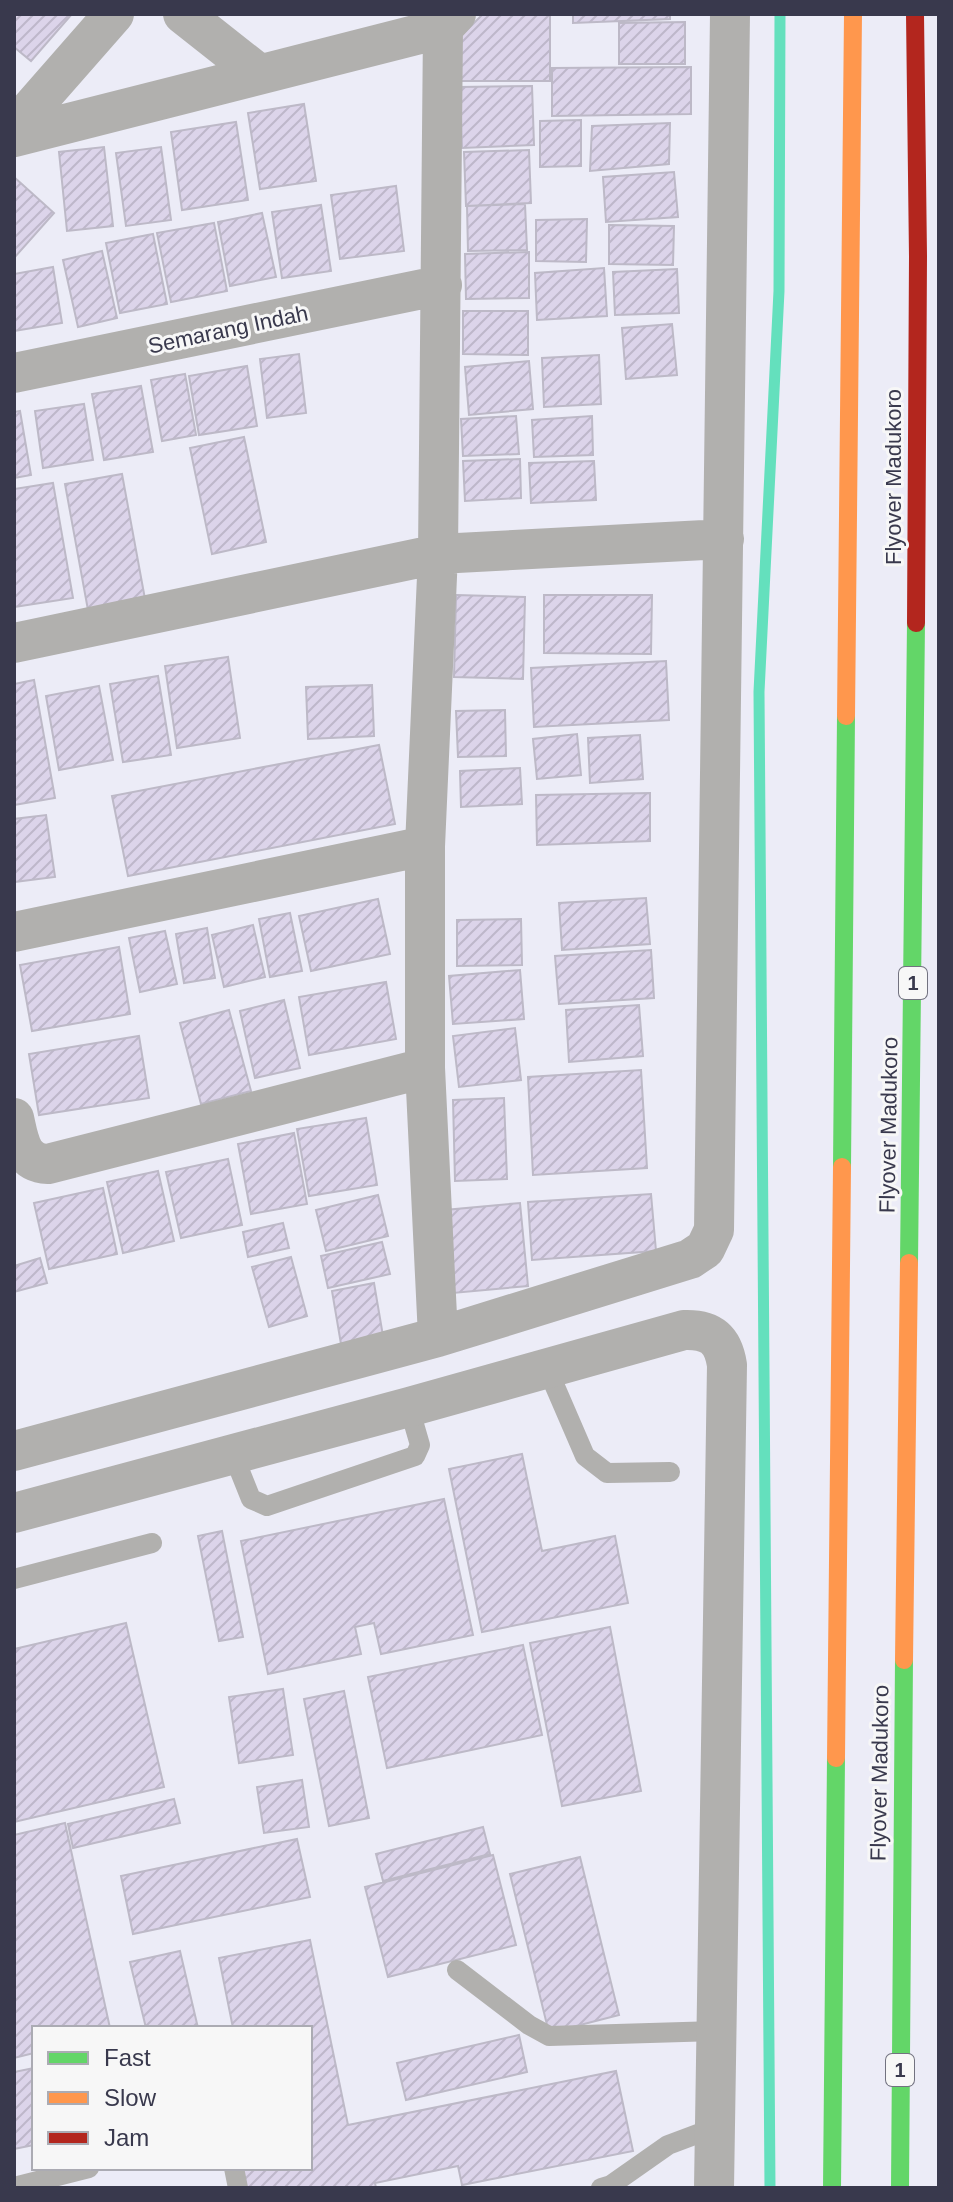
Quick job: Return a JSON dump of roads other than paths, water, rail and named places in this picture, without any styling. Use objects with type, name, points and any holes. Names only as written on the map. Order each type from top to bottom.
[{"type":"highway","points":[[832,2188],[853,14]]},
{"type":"highway","name":"Flyover Madukoro","points":[[900,2188],[900,1953],[916,730],[919,152],[915,14]]},
{"type":"street","points":[[14,128],[114,14]]},
{"type":"street","points":[[183,14],[259,74]]},
{"type":"street","points":[[14,1451],[438,1337],[690,1259],[710,1242],[714,1230],[730,14]]},
{"type":"street","points":[[14,137],[449,21],[438,554],[425,846],[425,1068],[438,1337]]},
{"type":"street","name":"Semarang Indah","points":[[14,373],[442,285]]},
{"type":"street","points":[[14,643],[438,554],[724,539]]},
{"type":"street","points":[[14,932],[425,846]]},
{"type":"street","points":[[14,1118],[25,1155],[34,1162],[48,1164],[425,1068]]},
{"type":"street","points":[[14,1513],[684,1330],[717,1337],[726,1355],[714,2188]]},
{"type":"lane","points":[[547,1368],[585,1456],[607,1473],[670,1472]]},
{"type":"lane","points":[[233,1454],[251,1499],[267,1506],[415,1456],[420,1445],[409,1407]]},
{"type":"lane","points":[[14,1579],[152,1543]]},
{"type":"lane","points":[[457,1970],[529,2025],[549,2036],[717,2031]]},
{"type":"lane","points":[[601,2188],[611,2185],[668,2145],[716,2127]]},
{"type":"lane","points":[[14,2187],[81,2170]]},
{"type":"waterway","points":[[770,2188],[759,692],[779,291],[780,14]]}]
